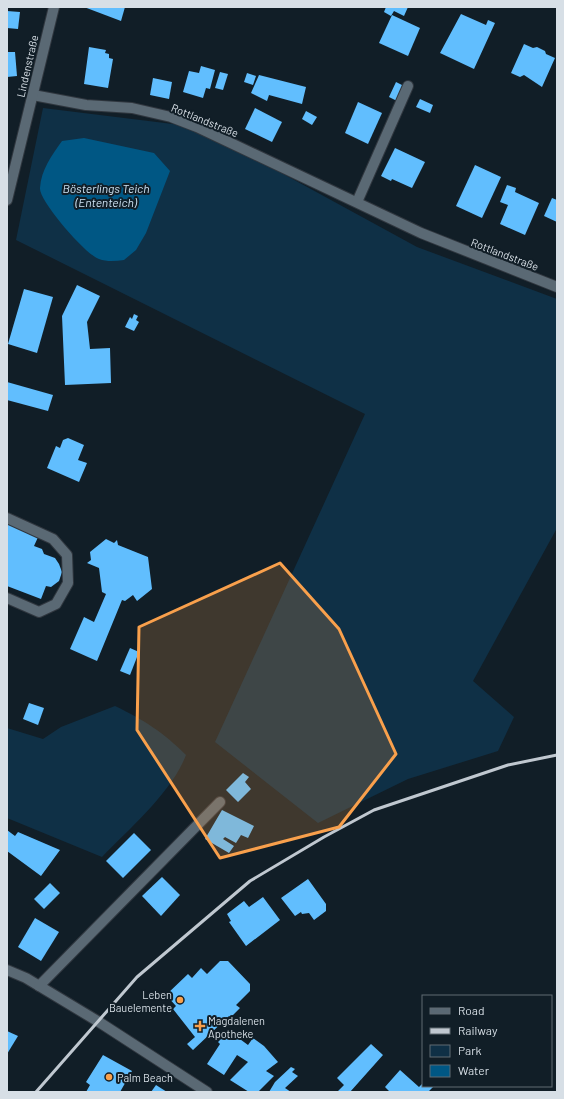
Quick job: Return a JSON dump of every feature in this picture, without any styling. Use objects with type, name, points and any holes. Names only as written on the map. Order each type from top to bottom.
[{"type":"street","name":"Lindenstraße","points":[[7,200],[54,7]]},
{"type":"street","points":[[357,202],[408,86]]},
{"type":"street","name":"Rottlandstraße","points":[[33,95],[86,105],[132,108],[171,117],[196,127],[428,236],[557,287]]},
{"type":"street","points":[[7,518],[52,539],[67,555],[68,583],[56,604],[39,612],[7,598]]},
{"type":"street","points":[[39,986],[220,802]]},
{"type":"street","points":[[7,970],[39,986],[99,1022],[207,1092]]},
{"type":"highlighted area","points":[[280,563],[339,629],[396,754],[339,827],[220,858],[137,730],[139,627]]},
{"type":"green space","points":[[43,108],[197,127],[417,247],[557,299],[557,528],[473,681],[514,717],[498,751],[408,779],[318,823],[215,742],[365,414],[16,240]]},
{"type":"green space","points":[[115,706],[153,727],[186,755],[180,769],[161,796],[137,822],[102,857],[7,818],[7,728],[43,739],[61,727]]},
{"type":"water","name":"Bösterlings Teich (Ententeich)","points":[[84,138],[154,153],[170,171],[146,233],[136,250],[124,260],[105,261],[99,259],[84,248],[64,227],[42,195],[40,188],[42,175],[51,157],[62,141]]},
{"type":"building","points":[[84,7],[125,7],[121,21]]},
{"type":"building","points":[[386,7],[408,7],[404,16],[394,11],[391,16],[384,12]]},
{"type":"building","points":[[7,11],[20,12],[18,29],[7,28]]},
{"type":"building","points":[[461,14],[486,25],[488,20],[495,23],[474,69],[440,53]]},
{"type":"building","points":[[392,15],[420,28],[408,56],[379,43]]},
{"type":"building","points":[[524,44],[533,48],[537,47],[545,51],[546,54],[555,58],[542,87],[524,75],[520,77],[511,73]]},
{"type":"building","points":[[89,47],[106,50],[105,53],[109,54],[109,58],[113,59],[108,88],[84,84]]},
{"type":"building","points":[[7,52],[15,52],[17,76],[7,77]]},
{"type":"building","points":[[201,66],[215,70],[210,89],[206,88],[203,98],[183,92],[189,71],[199,73]]},
{"type":"building","points":[[220,72],[228,74],[223,90],[215,88]]},
{"type":"building","points":[[247,73],[256,76],[253,85],[244,82]]},
{"type":"building","points":[[259,75],[306,87],[302,104],[269,95],[267,101],[251,93]]},
{"type":"building","points":[[153,78],[172,82],[169,99],[150,95]]},
{"type":"building","points":[[396,82],[404,86],[397,101],[389,97]]},
{"type":"building","points":[[420,99],[433,105],[430,113],[416,107]]},
{"type":"building","points":[[358,102],[382,113],[368,144],[345,133]]},
{"type":"building","points":[[255,108],[282,122],[272,142],[245,129]]},
{"type":"building","points":[[306,111],[317,117],[312,125],[302,119]]},
{"type":"building","points":[[395,148],[425,162],[412,188],[381,176]]},
{"type":"building","points":[[475,165],[501,177],[482,218],[456,206]]},
{"type":"building","points":[[507,185],[516,188],[515,192],[539,203],[525,235],[500,224],[508,205],[500,202]]},
{"type":"building","points":[[552,198],[557,200],[557,222],[544,216]]},
{"type":"building","points":[[77,285],[100,296],[87,322],[90,349],[110,348],[111,383],[65,385],[62,316]]},
{"type":"building","points":[[24,289],[53,297],[37,353],[8,344]]},
{"type":"building","points":[[134,314],[138,316],[136,320],[139,322],[134,331],[125,327],[130,317],[132,319]]},
{"type":"building","points":[[7,382],[53,395],[48,411],[7,400]]},
{"type":"building","points":[[68,438],[84,445],[78,460],[87,463],[79,482],[47,468],[56,446],[60,448],[63,440]]},
{"type":"building","points":[[7,522],[39,535],[34,546],[42,549],[44,554],[55,558],[59,564],[62,572],[59,581],[51,587],[46,586],[41,599],[7,586]]},
{"type":"building","points":[[106,539],[114,543],[117,540],[118,545],[148,557],[152,589],[137,601],[133,595],[125,601],[122,600],[97,661],[70,649],[84,617],[94,622],[106,594],[102,592],[99,568],[87,563],[91,560],[90,552]]},
{"type":"building","points":[[130,648],[139,652],[130,675],[120,671]]},
{"type":"building","points":[[29,703],[44,708],[38,725],[23,719]]},
{"type":"building","points":[[243,773],[249,777],[245,782],[251,789],[238,802],[226,790]]},
{"type":"building","points":[[222,810],[254,826],[248,838],[241,835],[236,843],[225,837],[223,839],[234,846],[229,853],[205,839]]},
{"type":"building","points":[[7,830],[15,836],[18,832],[60,850],[41,876],[7,851]]},
{"type":"building","points":[[134,833],[151,850],[123,878],[106,861]]},
{"type":"building","points":[[162,877],[180,895],[161,916],[142,896]]},
{"type":"building","points":[[308,879],[326,904],[326,911],[314,920],[309,913],[302,914],[301,912],[295,916],[281,898]]},
{"type":"building","points":[[50,883],[60,893],[44,909],[34,899]]},
{"type":"building","points":[[263,897],[280,920],[246,946],[229,922],[231,921],[227,914],[244,901],[249,907]]},
{"type":"building","points":[[35,918],[59,932],[41,961],[18,947]]},
{"type":"building","points":[[220,961],[228,961],[250,984],[250,991],[236,1005],[240,1008],[231,1017],[229,1016],[193,1050],[187,1044],[195,1037],[173,1009],[176,1006],[166,995],[188,974],[192,978],[201,968],[207,974]]},
{"type":"building","points":[[7,1031],[18,1036],[7,1054]]},
{"type":"building","points":[[229,1031],[248,1045],[253,1038],[264,1046],[278,1062],[266,1071],[274,1076],[258,1092],[249,1092],[230,1080],[248,1062],[237,1055],[224,1075],[207,1064],[220,1044],[218,1042]]},
{"type":"building","points":[[371,1044],[383,1055],[350,1092],[337,1092],[344,1085],[337,1078]]},
{"type":"building","name":"Palm Beach","points":[[103,1055],[132,1071],[120,1092],[86,1092],[90,1085],[86,1082]]},
{"type":"building","points":[[291,1067],[295,1069],[292,1072],[298,1076],[285,1088],[291,1092],[269,1092],[275,1082]]},
{"type":"building","points":[[400,1070],[419,1087],[422,1084],[422,1087],[433,1087],[428,1092],[390,1092],[385,1087]]},
{"type":"building","points":[[156,1085],[167,1092],[151,1092]]},
{"type":"railway","points":[[36,1092],[137,977],[250,881],[324,837],[374,810],[508,765],[557,755]]},
{"type":"place","name":"Leben Bauelemente","points":[[180,1000]]},
{"type":"place","name":"Magdalenen Apotheke","points":[[200,1026]]},
{"type":"place","name":"Palm Beach","points":[[109,1077]]}]
